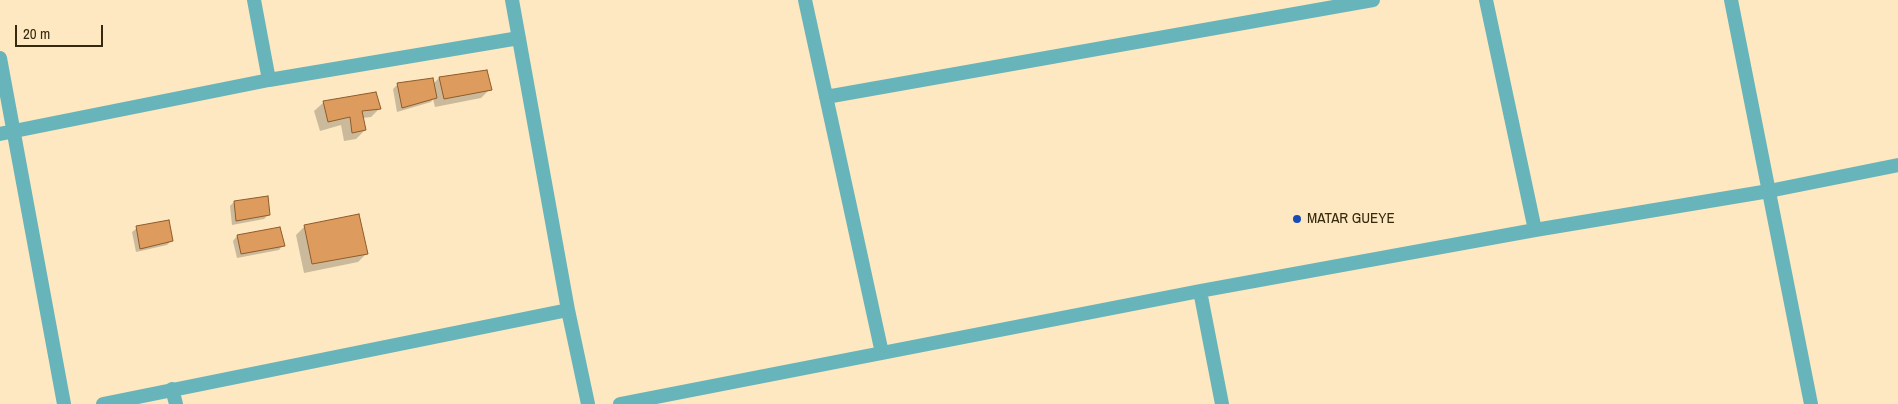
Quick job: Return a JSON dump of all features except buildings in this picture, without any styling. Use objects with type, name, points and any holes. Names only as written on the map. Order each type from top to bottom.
[{"type":"street","points":[[254,0],[269,80]]},
{"type":"street","points":[[512,0],[568,310],[588,404]]},
{"type":"street","points":[[806,0],[882,352]]},
{"type":"street","points":[[826,97],[1372,0]]},
{"type":"street","points":[[1486,0],[1535,230]]},
{"type":"street","points":[[1731,0],[1811,404]]},
{"type":"street","points":[[0,134],[269,80],[519,38]]},
{"type":"street","points":[[0,58],[64,404]]},
{"type":"street","points":[[620,404],[1200,291],[1535,230],[1769,191],[1898,165]]},
{"type":"street","points":[[1200,291],[1222,404]]},
{"type":"street","points":[[103,404],[568,310]]},
{"type":"street","points":[[172,389],[176,404]]},
{"type":"place","name":"MATAR GUEYE","points":[[1297,219]]}]
